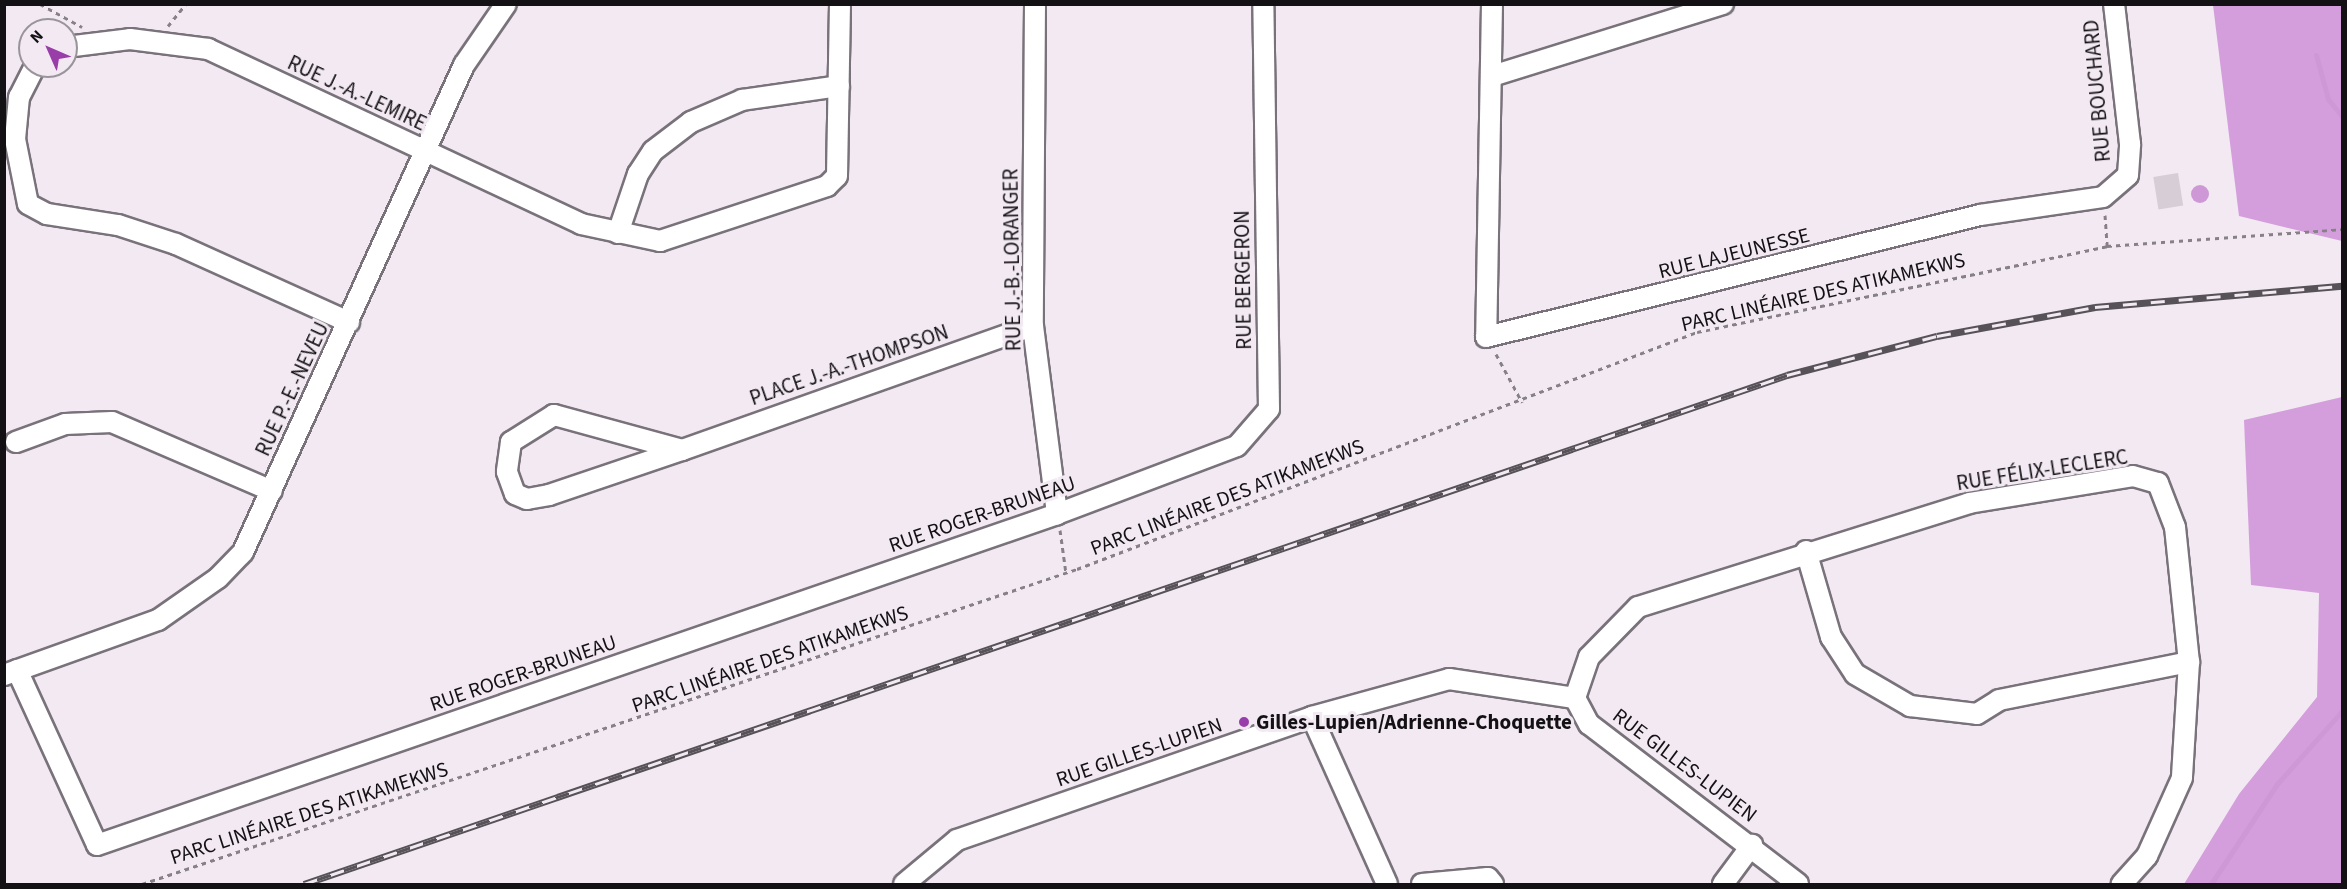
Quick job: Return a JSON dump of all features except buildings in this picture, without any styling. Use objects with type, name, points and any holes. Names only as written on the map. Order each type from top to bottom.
[{"type":"street","name":"RUE P.-E.-NEVEU","points":[[10,673],[158,620],[197,593],[243,552],[427,153],[464,65],[506,4]]},
{"type":"street","name":"RUE J.-A.-LEMIRE","points":[[78,45],[108,40],[157,40],[208,50],[581,224],[660,241],[827,186],[837,176],[840,158],[838,86],[840,4]]},
{"type":"street","name":"RUE J.-B.-LORANGER","points":[[1035,4],[1033,326],[1058,514]]},
{"type":"street","name":"RUE BERGERON","points":[[1145,480],[1237,446],[1269,409],[1263,4]]},
{"type":"street","points":[[1486,337],[1492,192],[1492,4]]},
{"type":"street","points":[[1492,76],[1679,12],[1723,4]]},
{"type":"street","name":"RUE BOUCHARD","points":[[2103,197],[2128,175],[2130,144],[2114,4]]},
{"type":"street","points":[[29,78],[19,97],[15,139],[28,204],[47,214],[118,225],[176,244],[349,322]]},
{"type":"street","points":[[618,233],[638,174],[653,151],[691,122],[742,100],[838,86]]},
{"type":"street","name":"RUE LAJEUNESSE","points":[[1486,337],[1980,216],[2103,197]]},
{"type":"street","name":"PLACE J.-A.-THOMPSON","points":[[682,450],[554,415],[511,441],[507,472],[515,494],[528,499],[682,450],[1033,326]]},
{"type":"street","points":[[16,442],[65,424],[112,422],[272,491]]},
{"type":"street","name":"RUE FÉLIX-LECLERC","points":[[1575,698],[1589,657],[1638,607],[1806,551],[1969,503],[2133,476],[2158,483],[2175,528],[2189,662],[2182,778],[2147,856],[2122,885]]},
{"type":"street","name":"RUE ROGER-BRUNEAU","points":[[10,673],[97,845],[1058,514],[1145,480]]},
{"type":"street","points":[[1806,551],[1831,637],[1855,674],[1910,706],[1977,714],[1999,700],[2189,662]]},
{"type":"street","name":"RUE GILLES-LUPIEN","points":[[904,885],[957,840],[1312,717],[1449,680],[1575,698],[1589,723],[1752,845],[1798,885]]},
{"type":"street","points":[[1312,717],[1387,885]]},
{"type":"street","points":[[1723,885],[1752,845]]},
{"type":"street","points":[[1422,885],[1488,878],[1493,885]]},
{"type":"path","points":[[40,4],[108,40]]},
{"type":"path","points":[[157,40],[186,4]]},
{"type":"path","points":[[2103,197],[2107,246]]},
{"type":"path","name":"PARC LINÉAIRE DES ATIKAMEKWS","points":[[142,885],[1066,573],[1522,402],[1697,332],[2107,246],[2343,229]]},
{"type":"path","points":[[1486,337],[1522,402]]},
{"type":"path","points":[[1058,514],[1066,573]]},
{"type":"shaded area","points":[[2213,5],[2342,5],[2342,241],[2239,216]]},
{"type":"shaded area","points":[[2196,185],[2204,185],[2209,190],[2207,201],[2196,203],[2191,198],[2191,190]]},
{"type":"shaded area","points":[[2342,397],[2342,884],[2184,884],[2239,794],[2317,697],[2319,593],[2251,585],[2244,420]]},
{"type":"waterway","points":[[2316,55],[2328,99],[2342,116]]},
{"type":"waterway","points":[[2211,884],[2277,784],[2342,711]]},
{"type":"railway","points":[[304,884],[1787,375],[1937,336],[2095,307],[2342,286]]},
{"type":"place","name":"Gilles-Lupien/Adrienne-Choquette","points":[[1244,722]]}]
